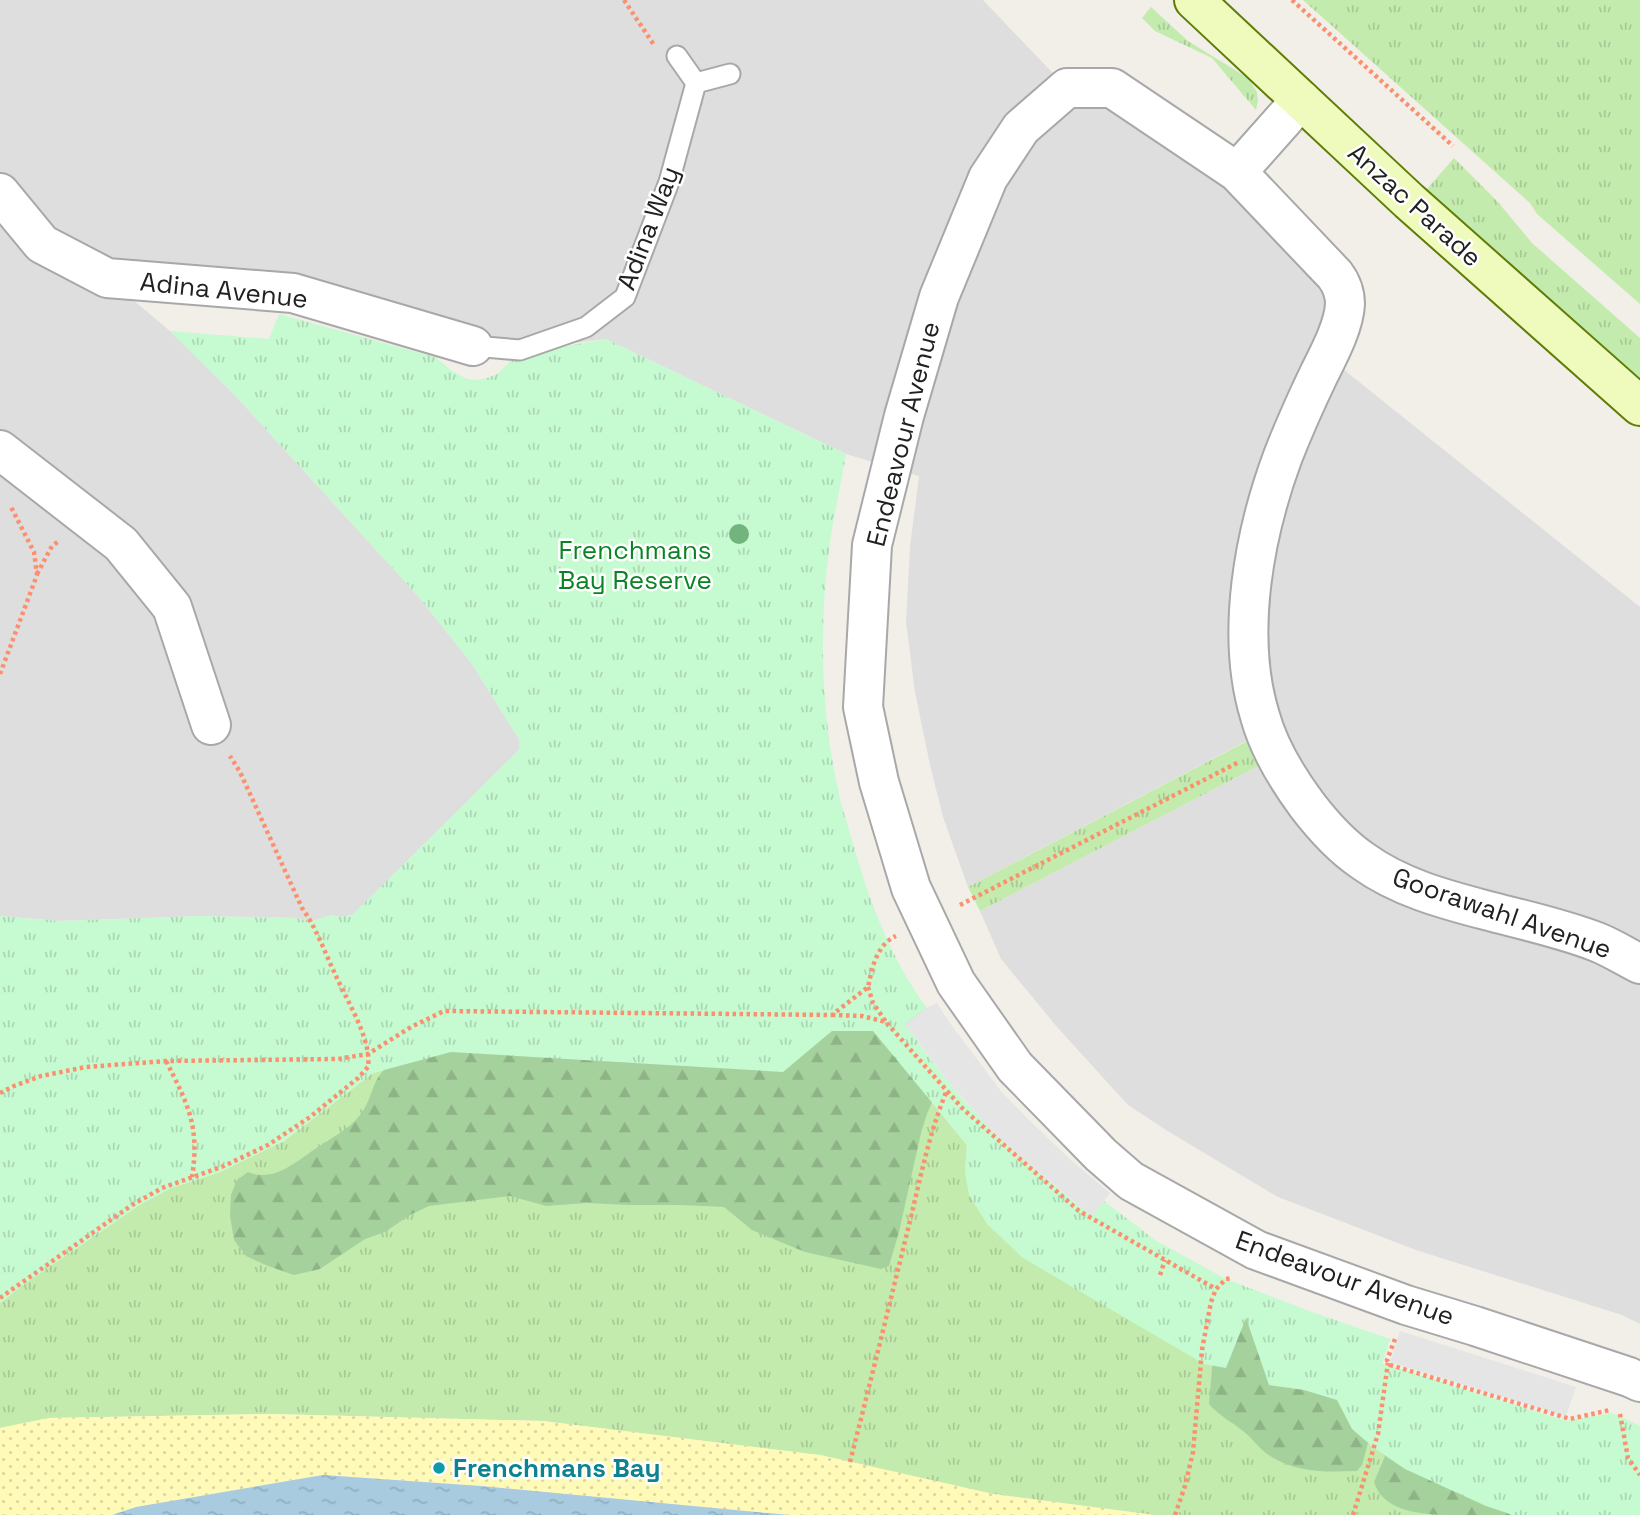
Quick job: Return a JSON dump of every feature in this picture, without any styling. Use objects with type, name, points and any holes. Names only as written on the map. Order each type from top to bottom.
[{"type":"main road","name":"Anzac Parade","points":[[1194,0],[1409,201],[1640,405]]},
{"type":"street","name":"Endeavour Avenue","points":[[1237,172],[1112,88],[1067,88],[1021,128],[988,178],[939,296],[904,416],[872,545],[863,707],[879,782],[911,888],[956,984],[1016,1068],[1101,1155],[1131,1181],[1255,1250],[1406,1305],[1629,1377],[1628,1403]]},
{"type":"street","points":[[1237,172],[1301,100]]},
{"type":"street","name":"Goorawahl Avenue","points":[[1237,172],[1335,275],[1342,287],[1345,302],[1338,331],[1278,470],[1255,558],[1250,610],[1250,665],[1260,717],[1277,759],[1328,831],[1363,862],[1380,872],[1447,900],[1599,943],[1640,964]]},
{"type":"street","name":"Adina Avenue","points":[[0,193],[42,244],[107,278],[293,293],[473,346]]},
{"type":"street","points":[[0,450],[121,544],[172,607],[211,725]]},
{"type":"lane","points":[[677,56],[696,83],[730,74]]},
{"type":"lane","name":"Adina Way","points":[[473,346],[520,350],[586,327],[625,297],[669,182],[696,83]]},
{"type":"path","points":[[624,0],[652,44],[677,56]]},
{"type":"path","points":[[1292,0],[1453,146]]},
{"type":"path","points":[[0,674],[37,575],[34,552],[9,503]]},
{"type":"path","points":[[1216,1289],[1079,1211],[963,1110],[886,1022],[873,1003],[868,988],[875,960],[888,939],[927,922],[1271,745]]},
{"type":"path","points":[[0,1298],[132,1205],[170,1184],[224,1166],[254,1152],[297,1126],[368,1068],[363,1036],[312,921],[302,908],[240,772]]},
{"type":"path","points":[[832,1015],[868,988]]},
{"type":"path","points":[[0,1093],[41,1076],[86,1067],[166,1062],[338,1059],[368,1055],[411,1027],[444,1011],[832,1015],[862,1016],[886,1022]]},
{"type":"path","points":[[166,1062],[187,1102],[194,1130],[192,1177]]},
{"type":"path","points":[[850,1462],[925,1153],[947,1090]]},
{"type":"path","points":[[1160,1275],[1165,1260]]},
{"type":"path","points":[[1175,1515],[1193,1452],[1202,1350],[1211,1302],[1216,1289],[1226,1279],[1233,1278]]},
{"type":"path","points":[[1353,1515],[1378,1434],[1388,1363],[1395,1337],[1390,1333]]},
{"type":"path","points":[[1388,1363],[1570,1419],[1628,1403],[1628,1458],[1640,1475]]},
{"type":"shaded area","points":[[0,0],[983,0],[1067,88],[1112,88],[1335,275],[1328,357],[1640,607],[1640,1324],[1622,1315],[1416,1250],[1278,1197],[1128,1105],[1057,1027],[1001,959],[980,911],[1266,762],[1254,737],[968,887],[943,817],[930,765],[915,692],[906,622],[910,547],[919,476],[846,454],[606,339],[520,350],[293,293],[108,279],[170,331],[232,392],[418,596],[472,664],[519,739],[519,750],[353,915],[332,915],[312,921],[294,918],[206,916],[59,921],[0,916]]},
{"type":"shaded area","points":[[937,1003],[1001,1091],[1074,1163],[1110,1193],[1092,1216],[988,1127],[947,1080],[905,1024]]},
{"type":"shaded area","points":[[1400,1331],[1576,1387],[1566,1416],[1390,1362]]},
{"type":"green space","points":[[1303,0],[1640,0],[1640,304],[1537,214],[1530,203]]},
{"type":"green space","points":[[1151,7],[1188,41],[1248,78],[1257,92],[1256,110],[1212,58],[1155,31],[1142,18]]},
{"type":"green space","points":[[1454,158],[1498,202],[1532,243],[1640,338],[1640,383],[1510,269],[1426,190]]},
{"type":"green space","name":"Frenchmans Bay Reserve","points":[[279,314],[435,357],[452,371],[467,379],[476,380],[497,374],[515,355],[606,339],[846,454],[830,543],[824,608],[826,706],[834,771],[869,894],[894,953],[927,1008],[905,1024],[945,1078],[1002,1140],[1092,1216],[1104,1201],[1155,1240],[1226,1279],[1390,1339],[1382,1364],[1567,1421],[1610,1413],[1640,1426],[1640,1515],[1513,1515],[1486,1506],[1405,1469],[1374,1448],[1352,1429],[1337,1400],[1304,1390],[1269,1385],[1246,1318],[1226,1368],[1204,1364],[1023,1258],[987,1224],[969,1195],[965,1173],[967,1145],[873,1031],[832,1031],[783,1072],[451,1052],[373,1073],[284,1141],[220,1172],[171,1188],[141,1204],[0,1303],[0,916],[59,921],[202,916],[294,918],[311,921],[332,915],[352,915],[519,750],[519,739],[472,664],[418,596],[232,392],[170,331],[269,339]]},
{"type":"green space","points":[[1255,737],[1266,762],[980,911],[968,887]]},
{"type":"green space","points":[[927,1008],[905,1025],[932,1102],[921,1133],[889,1266],[881,1269],[805,1252],[752,1230],[724,1207],[586,1203],[546,1206],[510,1196],[429,1206],[385,1232],[365,1239],[320,1269],[294,1275],[246,1256],[234,1240],[230,1216],[231,1195],[237,1180],[248,1172],[268,1175],[287,1168],[347,1128],[363,1110],[381,1073],[404,1055]]},
{"type":"green space","points":[[873,1031],[967,1145],[965,1173],[1226,1368],[1352,1429],[1405,1469],[1486,1506],[1513,1515],[1154,1515],[993,1494],[820,1455],[543,1421],[272,1414],[49,1418],[0,1428],[0,1303],[141,1204],[171,1188],[220,1172],[284,1141],[373,1073],[451,1052]]},
{"type":"green space","points":[[1246,1317],[1447,1384],[1502,1509],[1511,1515],[1435,1514],[1398,1507],[1379,1493],[1374,1482],[1385,1456],[1368,1443],[1362,1465],[1357,1471],[1300,1468],[1267,1454],[1209,1404],[1213,1356]]},
{"type":"sand","name":"Frenchmans Bay","points":[[272,1414],[543,1421],[820,1455],[993,1494],[1154,1515],[789,1515],[481,1486],[323,1475],[136,1507],[112,1515],[0,1515],[0,1428],[49,1418]]},
{"type":"water","points":[[323,1475],[481,1486],[789,1515],[112,1515],[136,1507]]},
{"type":"place","name":"Frenchmans Bay","points":[[439,1468]]}]
